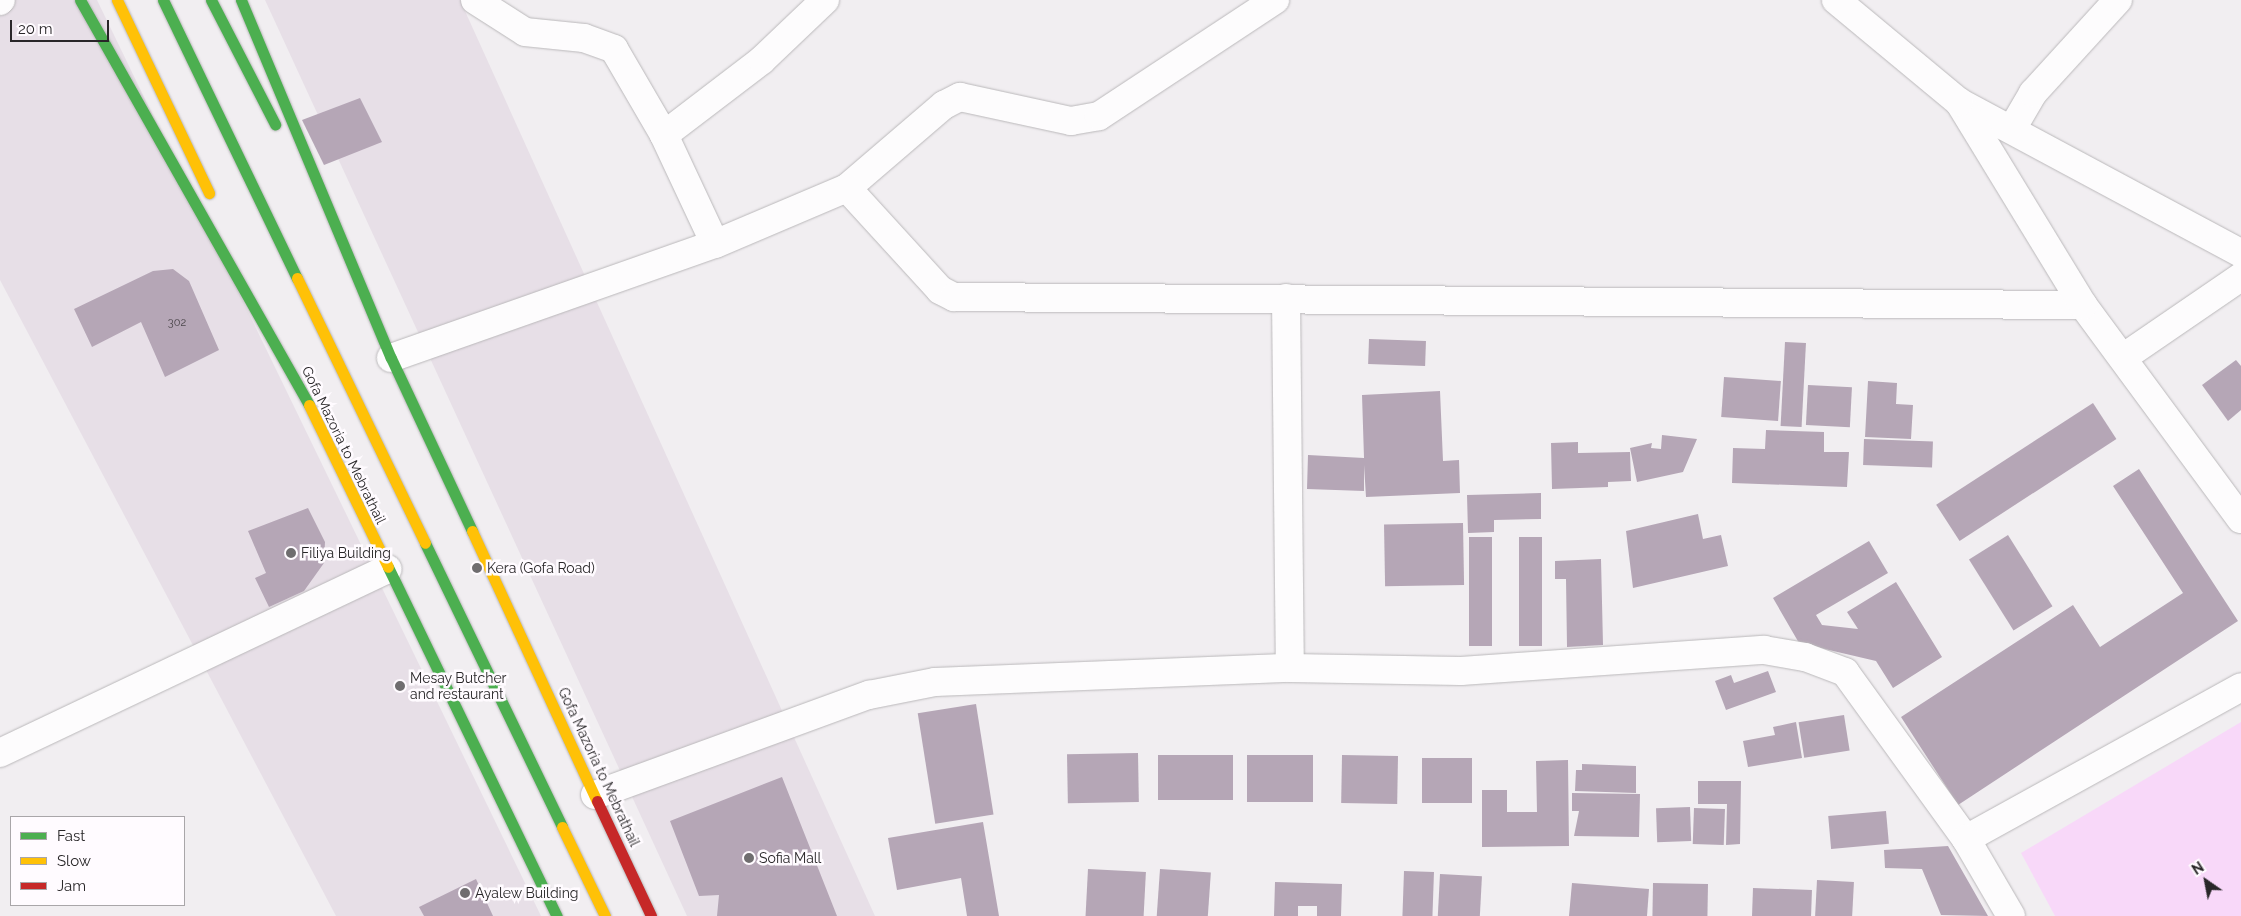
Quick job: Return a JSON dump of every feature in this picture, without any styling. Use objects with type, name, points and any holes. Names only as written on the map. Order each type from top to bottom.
[{"type":"main road","name":"Gofa Mazoria to Mebrathail","points":[[80,0],[306,398],[557,916]]},
{"type":"main road","points":[[117,0],[213,201]]},
{"type":"main road","points":[[163,0],[605,916]]},
{"type":"main road","points":[[211,0],[366,298]]},
{"type":"main road","name":"Gofa Mazoria to Mebrathail","points":[[241,0],[391,358],[651,916]]},
{"type":"main road","points":[[230,237],[306,398]]},
{"type":"street","points":[[475,0],[526,32],[584,38],[614,49],[664,135],[715,244]]},
{"type":"street","points":[[664,135],[762,60],[825,0]]},
{"type":"street","points":[[391,358],[715,244],[847,188],[944,105],[960,97],[1071,122],[1099,116],[1275,0]]},
{"type":"street","points":[[1836,0],[1959,102],[2241,253]]},
{"type":"street","points":[[2012,129],[2034,92],[2118,0]]},
{"type":"street","points":[[1959,102],[2083,305],[2124,357],[2241,519]]},
{"type":"street","points":[[847,188],[940,290],[954,297],[2083,305]]},
{"type":"street","points":[[2124,357],[2241,276]]},
{"type":"street","points":[[1286,298],[1290,668]]},
{"type":"street","points":[[0,753],[388,568]]},
{"type":"street","points":[[595,795],[869,695],[935,682],[1290,668],[1461,671],[1764,650],[1805,657],[1845,672],[1864,692],[1966,839],[2011,916]]},
{"type":"street","points":[[1966,839],[2241,687]]},
{"type":"shaded area","points":[[0,0],[97,0],[541,916],[336,916],[0,280]]},
{"type":"shaded area","points":[[265,0],[460,0],[875,916],[687,916]]},
{"type":"shaded area","points":[[2241,722],[2241,916],[2055,916],[2021,853]]},
{"type":"building","points":[[360,98],[382,142],[324,165],[302,120]]},
{"type":"building","points":[[173,269],[189,281],[219,350],[165,377],[141,322],[92,347],[74,309],[153,271]]},
{"type":"building","points":[[1369,339],[1426,341],[1425,366],[1368,364]]},
{"type":"building","points":[[1785,342],[1806,343],[1802,427],[1781,426]]},
{"type":"building","points":[[2236,360],[2241,366],[2241,410],[2228,421],[2202,385]]},
{"type":"building","points":[[1724,377],[1781,381],[1778,421],[1721,417]]},
{"type":"building","points":[[1868,381],[1897,383],[1896,404],[1913,405],[1911,439],[1865,437]]},
{"type":"building","points":[[1808,385],[1852,387],[1850,427],[1806,425]]},
{"type":"building","points":[[1440,391],[1443,461],[1459,460],[1460,493],[1366,497],[1364,465],[1364,491],[1307,489],[1308,455],[1364,458],[1362,395]]},
{"type":"building","points":[[2093,403],[2116,439],[1960,541],[1936,505]]},
{"type":"building","points":[[1766,430],[1824,432],[1824,452],[1849,452],[1847,487],[1732,483],[1733,448],[1765,449]]},
{"type":"building","points":[[1662,435],[1697,439],[1683,472],[1637,482],[1630,448],[1652,443],[1651,448],[1661,449]]},
{"type":"building","points":[[1864,439],[1933,441],[1932,467],[1863,465]]},
{"type":"building","points":[[1578,442],[1578,453],[1630,452],[1631,481],[1608,482],[1608,487],[1552,489],[1551,443]]},
{"type":"building","points":[[2139,469],[2238,621],[1958,805],[1901,717],[2073,605],[2100,647],[2183,593],[2113,486]]},
{"type":"building","points":[[1541,493],[1541,519],[1494,520],[1494,532],[1468,533],[1467,495]]},
{"type":"building","name":"Filiya Building","points":[[308,508],[325,542],[324,563],[304,591],[269,607],[255,578],[266,573],[248,531]]},
{"type":"building","points":[[1698,514],[1703,539],[1721,535],[1728,566],[1633,588],[1626,531]]},
{"type":"building","points":[[1463,523],[1464,585],[1385,586],[1384,524]]},
{"type":"building","points":[[2008,535],[2053,606],[2014,631],[1969,559]]},
{"type":"building","points":[[1469,537],[1492,537],[1492,646],[1469,646]]},
{"type":"building","points":[[1519,537],[1542,537],[1542,646],[1519,646]]},
{"type":"building","points":[[1869,541],[1888,573],[1816,615],[1822,625],[1858,629],[1847,612],[1896,582],[1942,657],[1893,688],[1876,661],[1799,643],[1773,598]]},
{"type":"building","points":[[1601,559],[1603,645],[1567,647],[1566,579],[1555,579],[1555,561]]},
{"type":"building","points":[[1768,671],[1776,692],[1726,710],[1715,681],[1731,675],[1734,683]]},
{"type":"building","points":[[976,704],[994,815],[935,824],[918,713]]},
{"type":"building","points":[[1844,715],[1850,751],[1804,758],[1799,722]]},
{"type":"building","points":[[1796,722],[1802,758],[1748,767],[1743,741],[1775,735],[1773,727]]},
{"type":"building","points":[[1138,753],[1139,802],[1068,803],[1067,754]]},
{"type":"building","points":[[1158,755],[1233,755],[1233,800],[1158,800]]},
{"type":"building","points":[[1247,755],[1313,755],[1313,802],[1247,802]]},
{"type":"building","points":[[1342,755],[1398,756],[1397,804],[1341,803]]},
{"type":"building","points":[[1422,758],[1472,758],[1472,803],[1422,803]]},
{"type":"building","points":[[1568,760],[1569,846],[1482,847],[1482,790],[1507,790],[1507,812],[1537,812],[1536,761]]},
{"type":"building","points":[[1582,764],[1636,766],[1636,793],[1575,791],[1576,770],[1582,770]]},
{"type":"building","name":"Sofia Mall","points":[[782,777],[837,916],[717,916],[719,895],[699,896],[670,821]]},
{"type":"building","points":[[1698,781],[1741,781],[1740,844],[1726,845],[1727,804],[1698,804]]},
{"type":"building","points":[[1572,793],[1640,794],[1639,837],[1574,836],[1579,811],[1572,811]]},
{"type":"building","points":[[1690,807],[1691,841],[1657,842],[1656,808]]},
{"type":"building","points":[[1694,808],[1725,809],[1724,845],[1693,844]]},
{"type":"building","points":[[1886,811],[1889,844],[1831,849],[1828,816]]},
{"type":"building","points":[[983,822],[999,916],[967,916],[961,878],[897,890],[888,838]]},
{"type":"building","points":[[1948,846],[1988,916],[1941,915],[1922,869],[1885,868],[1884,850]]},
{"type":"building","points":[[1088,869],[1146,872],[1144,916],[1086,916]]},
{"type":"building","points":[[1160,869],[1211,873],[1208,916],[1157,916]]},
{"type":"building","points":[[1404,871],[1434,872],[1432,916],[1402,916]]},
{"type":"building","points":[[1440,874],[1482,876],[1480,916],[1438,916]]},
{"type":"building","name":"Ayalew Building","points":[[476,879],[493,916],[424,916],[419,907]]},
{"type":"building","points":[[1817,880],[1854,882],[1852,916],[1815,916]]},
{"type":"building","points":[[1275,882],[1342,884],[1341,916],[1317,916],[1317,906],[1298,906],[1298,916],[1274,916]]},
{"type":"building","points":[[1572,883],[1649,889],[1647,916],[1569,916]]},
{"type":"building","points":[[1653,883],[1708,884],[1707,916],[1652,916]]},
{"type":"building","points":[[1753,888],[1812,890],[1811,916],[1752,916]]},
{"type":"traffic: fast","points":[[80,0],[309,405]]},
{"type":"traffic: fast","points":[[163,0],[297,278]]},
{"type":"traffic: fast","points":[[211,0],[275,124]]},
{"type":"traffic: fast","points":[[241,0],[391,358],[472,531]]},
{"type":"traffic: fast","points":[[425,543],[562,827]]},
{"type":"traffic: fast","points":[[388,567],[557,916]]},
{"type":"traffic: slow","points":[[117,0],[209,193]]},
{"type":"traffic: slow","points":[[297,278],[425,543]]},
{"type":"traffic: slow","points":[[309,405],[388,567]]},
{"type":"traffic: slow","points":[[472,531],[597,801]]},
{"type":"traffic: slow","points":[[562,827],[605,916]]},
{"type":"traffic: jam","points":[[597,801],[651,916]]},
{"type":"place","name":"Filiya Building","points":[[291,553]]},
{"type":"place","name":"Kera (Gofa Road)","points":[[477,568]]},
{"type":"place","name":"Mesay Butcher and restaurant","points":[[400,686]]},
{"type":"place","name":"Sofia Mall","points":[[749,858]]},
{"type":"place","name":"Ayalew Building","points":[[465,893]]}]
